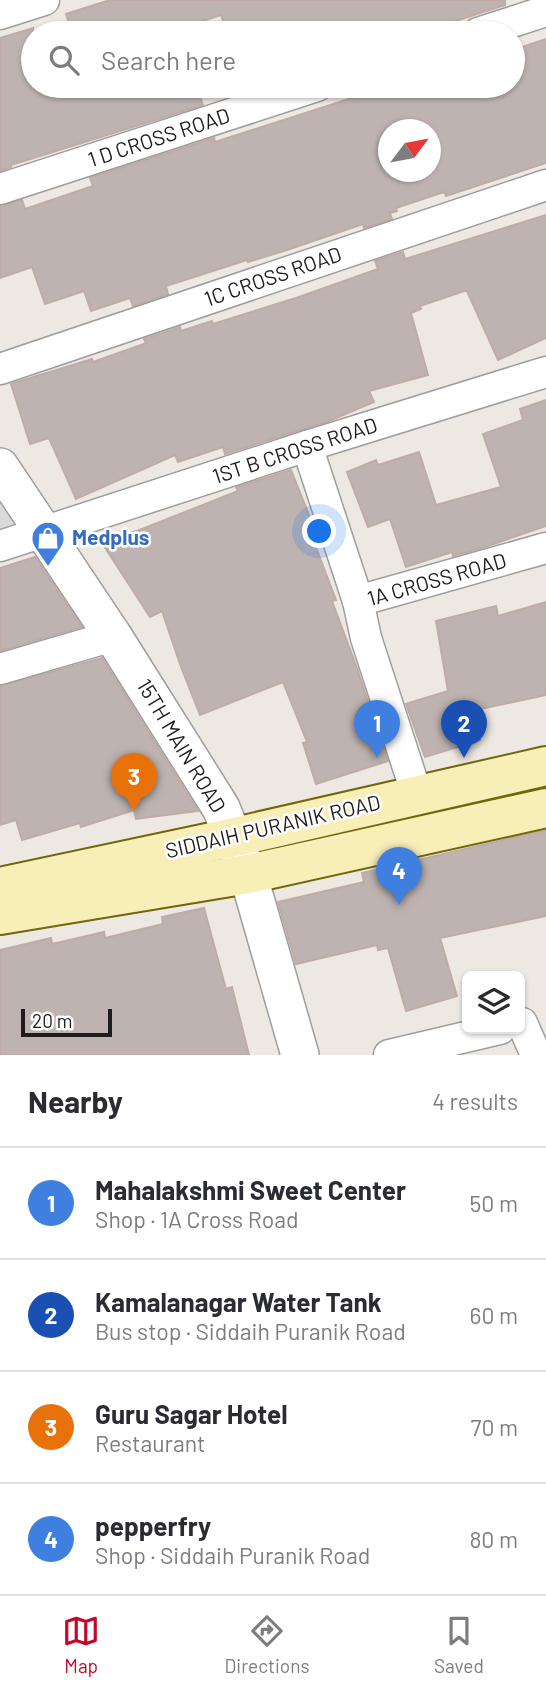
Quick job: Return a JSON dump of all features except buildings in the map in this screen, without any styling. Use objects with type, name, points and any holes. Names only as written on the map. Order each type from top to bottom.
[{"type":"main road","name":"SIDDAIH PURANIK ROAD","points":[[0,887],[546,766]]},
{"type":"main road","name":"SIDDAIH PURANIK ROAD","points":[[0,915],[248,874],[546,808]]},
{"type":"street","points":[[0,14],[44,0]]},
{"type":"street","points":[[515,21],[546,11]]},
{"type":"street","name":"1 D CROSS ROAD","points":[[0,189],[280,98]]},
{"type":"street","name":"1C CROSS ROAD","points":[[0,369],[546,185]]},
{"type":"street","name":"1ST B CROSS ROAD","points":[[0,546],[546,372]]},
{"type":"street","points":[[307,446],[358,601]]},
{"type":"street","name":"15TH MAIN ROAD","points":[[0,467],[113,636],[221,808],[248,874],[300,1055]]},
{"type":"street","name":"1A CROSS ROAD","points":[[417,795],[366,638],[358,601],[546,548]]},
{"type":"street","points":[[0,669],[113,636]]},
{"type":"street","points":[[525,1031],[536,1055]]},
{"type":"street","points":[[389,1055],[479,1034]]},
{"type":"shaded area","points":[[0,503],[19,531],[0,537]]},
{"type":"place","name":"Medplus","points":[[48,568]]},
{"type":"place","name":"Mahalakshmi Sweet Center","points":[[377,758]]},
{"type":"place","name":"Kamalanagar Water Tank","points":[[464,758]]},
{"type":"place","name":"Guru Sagar Hotel","points":[[134,811]]},
{"type":"place","name":"pepperfry","points":[[399,905]]}]
